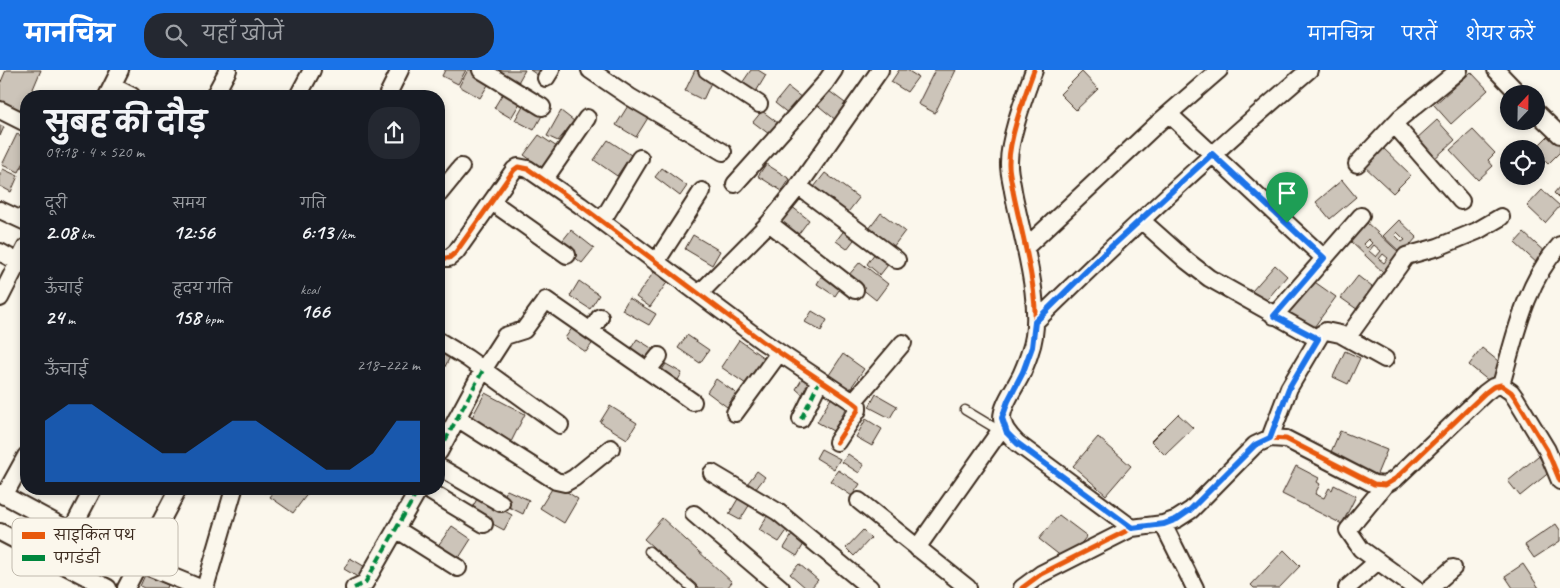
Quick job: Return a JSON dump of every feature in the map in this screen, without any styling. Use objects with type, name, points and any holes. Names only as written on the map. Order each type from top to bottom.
[{"type":"street","points":[[110,90],[120,70]]},
{"type":"street","points":[[217,90],[228,70]]},
{"type":"street","points":[[301,90],[312,70]]},
{"type":"street","points":[[389,90],[400,70]]},
{"type":"street","points":[[481,70],[542,107]]},
{"type":"street","points":[[590,70],[630,97],[723,152]]},
{"type":"street","points":[[707,70],[759,104]]},
{"type":"street","points":[[735,184],[826,83],[834,70]]},
{"type":"street","points":[[699,294],[769,223],[798,186],[880,70]]},
{"type":"street","points":[[918,548],[1002,428],[1002,418],[1008,401],[1023,372],[1032,347],[1035,322],[1034,291],[1008,165],[1010,146],[1034,70]]},
{"type":"street","points":[[1026,248],[1169,114],[1219,70]]},
{"type":"street","points":[[1035,322],[1212,154],[1308,70]]},
{"type":"street","points":[[1357,164],[1394,124],[1459,70]]},
{"type":"street","points":[[1496,70],[1510,85]]},
{"type":"street","points":[[0,110],[20,120]]},
{"type":"street","points":[[1169,114],[1324,258]]},
{"type":"street","points":[[544,180],[587,118]]},
{"type":"street","points":[[1545,121],[1560,135]]},
{"type":"street","points":[[1394,124],[1461,201]]},
{"type":"street","points":[[602,221],[640,158]]},
{"type":"street","points":[[445,187],[461,167]]},
{"type":"street","points":[[445,258],[456,252],[514,170],[518,167],[528,169],[602,221],[779,353],[854,402],[858,406],[858,410],[837,442]]},
{"type":"street","points":[[798,186],[897,260]]},
{"type":"street","points":[[656,262],[702,191]]},
{"type":"street","points":[[492,202],[567,255]]},
{"type":"street","points":[[0,210],[20,219]]},
{"type":"street","points":[[1274,316],[1361,216]]},
{"type":"street","points":[[1347,338],[1406,256],[1438,247],[1477,231],[1502,218]]},
{"type":"street","points":[[1141,220],[1209,278],[1318,339]]},
{"type":"street","points":[[769,223],[855,290]]},
{"type":"street","points":[[1501,385],[1531,288],[1547,258],[1560,244]]},
{"type":"street","points":[[0,252],[20,268],[0,297]]},
{"type":"street","points":[[445,441],[505,336],[524,330],[546,300],[693,402]]},
{"type":"street","points":[[591,331],[600,316]]},
{"type":"street","points":[[1270,438],[1289,388],[1321,334],[1331,331],[1386,359]]},
{"type":"street","points":[[854,402],[903,343]]},
{"type":"street","points":[[445,345],[484,370],[560,425]]},
{"type":"street","points":[[735,413],[779,353]]},
{"type":"street","points":[[648,370],[659,356]]},
{"type":"street","points":[[801,419],[820,380]]},
{"type":"street","points":[[1415,588],[1361,549],[1348,530],[1385,485],[1395,480],[1493,387],[1501,385],[1511,392],[1547,450],[1560,481]]},
{"type":"street","points":[[457,418],[556,481],[565,483],[574,478],[610,448]]},
{"type":"street","points":[[1002,428],[1017,443],[1132,528]]},
{"type":"street","points":[[1022,588],[1041,574],[1132,528],[1164,524],[1177,519],[1190,510],[1255,445],[1270,438],[1286,439],[1374,484],[1385,485]]},
{"type":"street","points":[[20,466],[2,494],[47,518]]},
{"type":"street","points":[[445,471],[500,503]]},
{"type":"street","points":[[712,473],[778,512],[870,588]]},
{"type":"street","points":[[78,518],[90,495]]},
{"type":"street","points":[[163,518],[175,495]]},
{"type":"street","points":[[206,588],[232,495]]},
{"type":"street","points":[[354,588],[365,582],[415,495]]},
{"type":"street","points":[[436,495],[484,524]]},
{"type":"street","points":[[859,501],[968,588]]},
{"type":"street","points":[[694,514],[781,588]]},
{"type":"street","points":[[1164,524],[1195,588]]},
{"type":"street","points":[[396,529],[458,568]]},
{"type":"street","points":[[0,532],[12,538]]},
{"type":"street","points":[[1347,588],[1378,560]]},
{"type":"street","points":[[1430,588],[1453,568]]},
{"type":"street","points":[[85,576],[108,588]]},
{"type":"street","points":[[126,588],[132,576]]},
{"type":"street","points":[[170,576],[200,588]]},
{"type":"lane","points":[[965,410],[1002,428]]},
{"type":"lane","points":[[649,551],[692,588]]},
{"type":"building","points":[[6,70],[41,70],[33,90],[20,90],[20,113],[0,105],[0,84]]},
{"type":"building","points":[[445,70],[466,70],[458,84],[442,76]]},
{"type":"building","points":[[468,70],[474,70],[491,80],[480,98],[459,86]]},
{"type":"building","points":[[487,70],[525,70],[516,86]]},
{"type":"building","points":[[530,70],[547,70],[542,78]]},
{"type":"building","points":[[695,70],[713,78],[703,100],[685,91]]},
{"type":"building","points":[[751,70],[758,70],[766,75],[754,95],[740,86]]},
{"type":"building","points":[[899,70],[907,70],[918,77],[907,92],[891,82]]},
{"type":"building","points":[[935,70],[956,70],[935,113],[918,104]]},
{"type":"building","points":[[1082,72],[1098,89],[1076,110],[1060,94]]},
{"type":"building","points":[[1471,72],[1488,90],[1451,124],[1434,105]]},
{"type":"building","points":[[788,87],[802,98],[789,114],[775,103]]},
{"type":"building","points":[[506,88],[523,98],[511,118],[494,108]]},
{"type":"building","points":[[825,88],[849,106],[837,121],[814,102]]},
{"type":"building","points":[[631,101],[651,113],[636,137],[616,125]]},
{"type":"building","points":[[525,102],[544,112],[534,130],[515,120]]},
{"type":"building","points":[[561,111],[574,121],[558,141],[547,136]]},
{"type":"building","points":[[762,111],[778,123],[769,134],[753,122]]},
{"type":"building","points":[[1437,120],[1455,140],[1433,160],[1415,140]]},
{"type":"building","points":[[0,125],[4,127],[0,136]]},
{"type":"building","points":[[1473,130],[1495,153],[1488,160],[1493,166],[1478,180],[1450,150]]},
{"type":"building","points":[[17,134],[20,135],[19,172],[2,165]]},
{"type":"building","points":[[1550,134],[1560,144],[1560,152],[1548,164],[1545,161],[1544,140]]},
{"type":"building","points":[[539,135],[557,147],[542,168],[524,155]]},
{"type":"building","points":[[608,140],[631,155],[617,176],[594,160]]},
{"type":"building","points":[[1381,146],[1411,175],[1393,193],[1363,165]]},
{"type":"building","points":[[766,164],[790,179],[782,191],[758,176]]},
{"type":"building","points":[[662,168],[687,186],[680,196],[655,177]]},
{"type":"building","points":[[3,169],[18,176],[11,192],[0,186],[0,174]]},
{"type":"building","points":[[825,173],[859,198],[845,216],[811,191]]},
{"type":"building","points":[[1342,180],[1356,197],[1330,219],[1316,202]]},
{"type":"building","points":[[1560,186],[1560,199],[1554,193]]},
{"type":"building","points":[[1542,190],[1560,206],[1545,223],[1527,206]]},
{"type":"building","points":[[791,206],[809,220],[797,236],[779,222]]},
{"type":"building","points":[[881,213],[905,231],[890,251],[866,233]]},
{"type":"building","points":[[1399,220],[1417,237],[1402,254],[1383,236]],"holes":[[[1397,232],[1405,240],[1402,242],[1395,235]]]},
{"type":"building","points":[[1366,222],[1404,257],[1387,276],[1349,240]],"holes":[[[1368,239],[1372,243],[1367,248],[1363,244]],[[1374,245],[1381,251],[1376,257],[1369,251]],[[1383,254],[1388,258],[1384,263],[1379,259]]]},
{"type":"building","points":[[846,228],[857,236],[847,249],[836,241]]},
{"type":"building","points":[[571,230],[594,248],[582,263],[559,245]]},
{"type":"building","points":[[1524,233],[1548,255],[1539,265],[1515,243]]},
{"type":"building","points":[[693,235],[720,251],[712,265],[685,249]]},
{"type":"building","points":[[877,250],[891,261],[880,275],[867,264]]},
{"type":"building","points":[[860,262],[888,284],[876,300],[847,277]]},
{"type":"building","points":[[1275,265],[1287,276],[1265,302],[1252,291]]},
{"type":"building","points":[[654,272],[668,281],[650,307],[636,297]]},
{"type":"building","points":[[824,272],[843,284],[835,296],[817,284]]},
{"type":"building","points":[[1358,276],[1377,291],[1361,312],[1341,298]]},
{"type":"building","points":[[1309,278],[1336,297],[1312,330],[1288,311]]},
{"type":"building","points":[[579,281],[599,295],[590,309],[570,296]]},
{"type":"building","points":[[629,298],[656,314],[649,325],[622,310]]},
{"type":"building","points":[[812,311],[827,320],[821,331],[805,322]]},
{"type":"building","points":[[573,327],[594,341],[586,352],[565,338]]},
{"type":"building","points":[[687,335],[709,350],[700,363],[678,348]]},
{"type":"building","points":[[637,339],[656,351],[648,365],[628,353]]},
{"type":"building","points":[[739,340],[764,358],[746,384],[721,367]]},
{"type":"building","points":[[1482,348],[1503,365],[1490,382],[1469,365]]},
{"type":"building","points":[[1345,351],[1360,358],[1348,384],[1333,377]]},
{"type":"building","points":[[843,354],[864,369],[848,392],[827,378]]},
{"type":"building","points":[[445,355],[450,357],[445,367]]},
{"type":"building","points":[[666,364],[682,373],[674,387],[657,377]]},
{"type":"building","points":[[804,376],[815,383],[805,397],[796,389]]},
{"type":"building","points":[[716,379],[736,393],[727,407],[707,392]]},
{"type":"building","points":[[485,393],[525,414],[511,442],[470,421]]},
{"type":"building","points":[[876,394],[897,406],[890,418],[869,407]]},
{"type":"building","points":[[833,395],[849,404],[833,431],[817,422]]},
{"type":"building","points":[[610,406],[637,423],[627,439],[600,422]]},
{"type":"building","points":[[1178,414],[1193,428],[1165,455],[1151,441]]},
{"type":"building","points":[[866,419],[882,429],[872,446],[856,437]]},
{"type":"building","points":[[1340,431],[1387,450],[1375,479],[1328,459]]},
{"type":"building","points":[[1098,437],[1131,466],[1106,495],[1073,466]]},
{"type":"building","points":[[821,449],[840,459],[834,469],[816,458]]},
{"type":"building","points":[[848,454],[864,465],[859,473],[842,462]]},
{"type":"building","points":[[1538,456],[1551,471],[1520,496],[1508,481]]},
{"type":"building","points":[[1296,466],[1319,478],[1317,482],[1320,484],[1315,494],[1324,498],[1329,488],[1332,490],[1334,485],[1356,496],[1342,524],[1282,494]]},
{"type":"building","points":[[838,470],[860,484],[852,496],[830,481]]},
{"type":"building","points":[[757,471],[765,477],[752,494],[744,488]]},
{"type":"building","points":[[555,484],[578,499],[564,523],[540,508]]},
{"type":"building","points":[[507,490],[529,500],[523,514],[501,503]]},
{"type":"building","points":[[272,495],[306,495],[293,513],[270,497]]},
{"type":"building","points":[[478,497],[512,515],[504,530],[470,512]]},
{"type":"building","points":[[739,497],[750,504],[740,520],[729,514]]},
{"type":"building","points":[[1059,515],[1087,536],[1067,561],[1039,539]]},
{"type":"building","points":[[767,516],[788,529],[779,542],[759,530]]},
{"type":"building","points":[[662,518],[732,582],[727,588],[699,588],[644,539]]},
{"type":"building","points":[[1556,524],[1560,530],[1560,541],[1534,558],[1525,545]]},
{"type":"building","points":[[452,526],[471,539],[457,561],[437,547]]},
{"type":"building","points":[[863,530],[871,538],[854,556],[846,548]]},
{"type":"building","points":[[792,535],[805,542],[797,556],[784,548]]},
{"type":"building","points":[[1284,550],[1300,566],[1279,588],[1254,588],[1251,585]]},
{"type":"building","points":[[350,558],[367,568],[361,579],[344,569]]},
{"type":"building","points":[[799,564],[818,580],[811,588],[806,588],[790,574]]},
{"type":"building","points":[[1523,564],[1539,588],[1513,588],[1505,576]]},
{"type":"building","points":[[145,576],[168,585],[167,588],[144,588],[140,586]]},
{"type":"marked path","points":[[445,441],[483,370]]},
{"type":"marked path","points":[[801,419],[820,380]]},
{"type":"marked path","points":[[354,588],[365,583],[416,495]]},
{"type":"cycle path","points":[[1034,70],[1014,131],[1009,155],[1009,171],[1034,294],[1034,335],[1020,378],[1004,407],[1002,422],[1007,432],[1017,443],[1132,528]]},
{"type":"cycle path","points":[[445,258],[449,258],[456,252],[514,170],[518,167],[528,169],[580,205],[762,341],[858,406],[858,410],[837,442]]},
{"type":"cycle path","points":[[1022,588],[1041,574],[1132,528],[1163,524],[1177,519],[1191,510],[1255,445],[1270,438],[1286,439],[1374,484],[1385,485],[1395,479],[1485,393],[1493,387],[1501,385],[1511,392],[1516,399],[1547,450],[1560,481]]},
{"type":"route","points":[[1212,154],[1287,223],[1324,258],[1274,316],[1318,339],[1289,388],[1270,438],[1255,445],[1190,510],[1177,519],[1164,524],[1132,528],[1017,443],[1007,433],[1002,418],[1032,347],[1035,322],[1110,248],[1212,154]]}]
